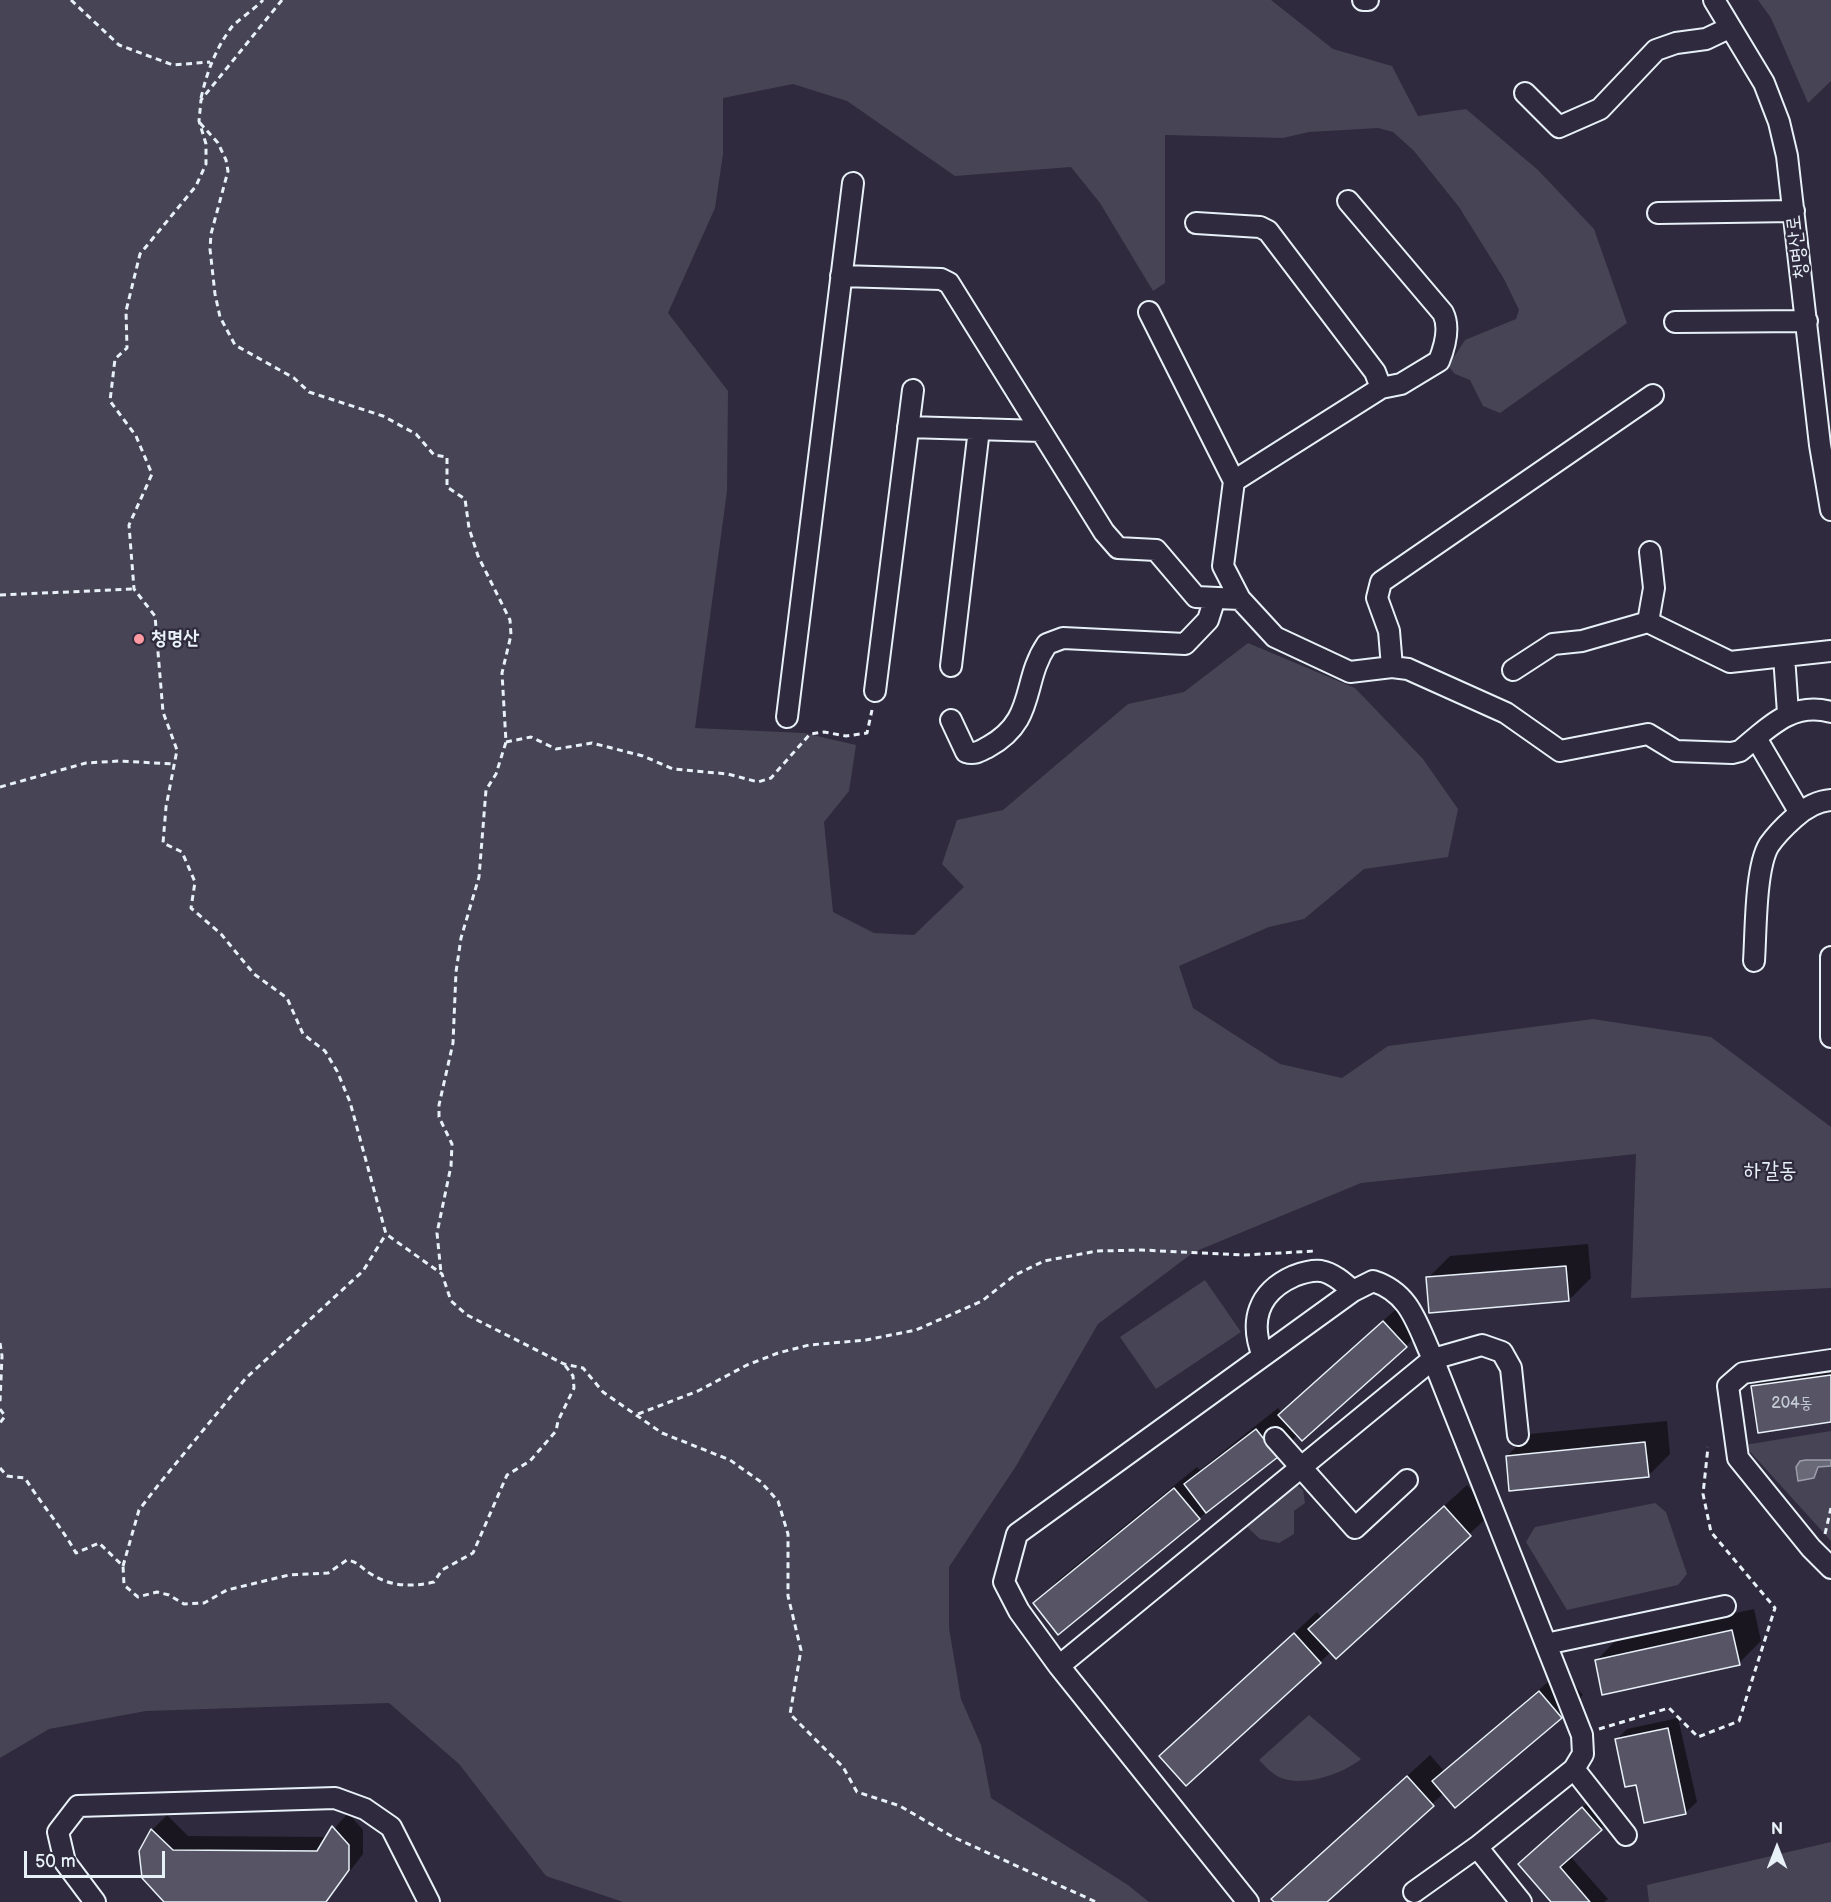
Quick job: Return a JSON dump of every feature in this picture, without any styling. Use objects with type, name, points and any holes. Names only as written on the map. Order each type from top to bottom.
[{"type":"street","points":[[1363,0],[1368,0]]},
{"type":"street","name":"청명산로","points":[[1714,0],[1764,83],[1779,122],[1787,156],[1820,446],[1831,510]]},
{"type":"street","points":[[1525,93],[1559,127],[1600,109],[1656,50],[1676,43],[1706,39],[1729,28]]},
{"type":"street","points":[[787,717],[853,183]]},
{"type":"street","points":[[1234,481],[1381,388],[1401,384],[1439,361],[1448,327],[1446,320],[1348,201]]},
{"type":"street","points":[[1658,213],[1794,211]]},
{"type":"street","points":[[1196,223],[1260,227],[1268,231],[1375,372],[1381,388]]},
{"type":"street","points":[[842,276],[941,279],[949,283],[1104,532],[1118,548],[1156,550],[1196,597],[1240,599]]},
{"type":"street","points":[[1149,312],[1234,481],[1223,566],[1240,599],[1275,636],[1350,672],[1392,667],[1408,669],[1506,713],[1560,751],[1648,734],[1676,751],[1732,753],[1740,751],[1788,713],[1806,709],[1831,712]]},
{"type":"street","points":[[1675,322],[1807,321]]},
{"type":"street","points":[[875,691],[913,390]]},
{"type":"street","points":[[1392,667],[1389,631],[1377,598],[1381,582],[1653,395]]},
{"type":"street","points":[[908,427],[1041,431]]},
{"type":"street","points":[[951,666],[979,429]]},
{"type":"street","points":[[1648,621],[1654,588],[1650,552]]},
{"type":"street","points":[[951,720],[966,752],[976,754],[1003,739],[1024,710],[1039,657],[1047,644],[1063,638],[1185,644],[1190,642],[1208,620],[1215,598]]},
{"type":"street","points":[[1512,670],[1553,644],[1582,641],[1648,621],[1730,662],[1831,651]]},
{"type":"street","points":[[1784,656],[1788,713]]},
{"type":"street","points":[[1756,738],[1800,813]]},
{"type":"street","points":[[1754,961],[1761,870],[1765,855],[1781,830],[1800,813],[1813,804],[1831,800]]},
{"type":"street","points":[[1831,957],[1831,1037]]},
{"type":"street","points":[[1263,1356],[1255,1328],[1260,1308],[1272,1288],[1303,1273],[1321,1271],[1341,1281],[1353,1291]]},
{"type":"street","points":[[1248,1902],[1059,1666],[1019,1611],[1004,1582],[1017,1534],[1353,1291],[1373,1281],[1391,1287],[1404,1299],[1433,1359],[1582,1735],[1583,1754],[1574,1769],[1477,1847],[1414,1892]]},
{"type":"street","points":[[1059,1666],[1433,1359],[1482,1345],[1502,1352],[1511,1368],[1518,1435]]},
{"type":"street","points":[[1828,1564],[1738,1458],[1728,1386],[1743,1373],[1831,1360]]},
{"type":"street","points":[[1275,1438],[1355,1528],[1407,1480]]},
{"type":"street","points":[[1546,1644],[1725,1606]]},
{"type":"street","points":[[1574,1769],[1626,1835]]},
{"type":"street","points":[[95,1902],[65,1862],[58,1832],[78,1806],[335,1798],[365,1809],[391,1827],[429,1902]]},
{"type":"street","points":[[1477,1847],[1521,1902]]},
{"type":"path","points":[[71,0],[119,45],[173,65],[210,62]]},
{"type":"path","points":[[263,0],[249,15],[231,26],[210,62],[201,100],[199,121],[206,144],[206,164],[196,186],[140,254],[126,311],[128,348],[115,359],[111,400],[136,436],[152,474],[129,525],[134,589],[155,616],[163,712],[177,750],[163,843],[182,852],[195,882],[190,908],[221,934],[254,974],[287,998],[303,1034],[324,1051],[337,1071],[350,1102],[386,1234],[442,1274]]},
{"type":"path","points":[[201,100],[282,0]]},
{"type":"path","points":[[199,121],[218,143],[226,160],[228,171],[211,234],[210,249],[214,294],[220,317],[235,345],[294,378],[309,392],[383,416],[416,434],[434,454],[447,457],[447,487],[465,499],[469,528],[478,556],[510,620],[511,635],[502,673],[506,742],[496,774],[486,790],[479,877],[461,938],[456,972],[453,1043],[439,1105],[439,1117],[452,1144],[451,1166],[437,1233],[442,1274],[451,1301],[467,1315],[564,1364],[583,1368],[603,1392],[638,1414],[662,1433],[730,1460],[761,1482],[778,1501],[788,1534],[788,1596],[801,1650],[790,1714],[843,1767],[857,1792],[900,1806],[953,1837],[1096,1902]]},
{"type":"path","points":[[0,595],[134,589]]},
{"type":"path","points":[[506,742],[531,737],[556,748],[592,743],[643,756],[673,769],[728,774],[758,782],[771,778],[810,734],[824,732],[846,736],[867,733],[875,691]]},
{"type":"path","points":[[0,787],[86,763],[120,761],[174,764]]},
{"type":"path","points":[[386,1234],[363,1271],[246,1378],[139,1510],[123,1566],[124,1585],[138,1597],[157,1593],[169,1595],[184,1604],[204,1603],[228,1590],[289,1575],[327,1574],[347,1560],[358,1562],[371,1574],[407,1587],[434,1582],[442,1570],[473,1553],[507,1475],[530,1461],[556,1431],[558,1421],[574,1388],[573,1376],[564,1364]]},
{"type":"path","points":[[638,1414],[699,1391],[747,1365],[778,1353],[810,1345],[866,1340],[916,1330],[982,1301],[1015,1275],[1044,1261],[1097,1251],[1142,1250],[1244,1255],[1311,1250],[1319,1253]]},
{"type":"path","points":[[0,1343],[2,1356],[0,1402]]},
{"type":"path","points":[[0,1409],[5,1416],[0,1423]]},
{"type":"path","points":[[1582,1735],[1670,1708],[1698,1737],[1739,1721],[1775,1608],[1711,1532],[1703,1494],[1708,1447]]},
{"type":"path","points":[[0,1468],[7,1476],[25,1478],[42,1504],[61,1525],[76,1553],[99,1544],[123,1566]]},
{"type":"path","points":[[1828,1564],[1831,1508]]},
{"type":"shaded area","points":[[0,0],[1271,0],[1333,49],[1392,66],[1418,116],[1466,109],[1538,170],[1594,229],[1627,323],[1500,413],[1483,406],[1470,380],[1455,374],[1448,366],[1465,340],[1516,319],[1519,310],[1504,279],[1459,207],[1414,151],[1393,132],[1378,128],[1309,132],[1283,138],[1165,135],[1165,283],[1153,291],[1100,203],[1071,167],[955,176],[847,101],[793,84],[723,98],[723,154],[715,208],[668,313],[728,391],[727,491],[695,728],[804,733],[856,745],[849,791],[824,822],[833,912],[874,933],[914,935],[964,887],[942,864],[957,820],[1003,810],[1128,704],[1184,692],[1248,643],[1355,688],[1423,759],[1458,809],[1448,857],[1364,869],[1304,919],[1269,927],[1179,966],[1193,1008],[1280,1064],[1342,1078],[1388,1046],[1593,1019],[1711,1037],[1831,1127],[1831,1288],[1631,1298],[1636,1154],[1361,1183],[1194,1252],[1098,1324],[1016,1466],[949,1567],[949,1628],[961,1699],[981,1745],[991,1798],[1128,1885],[1149,1902],[623,1902],[546,1876],[459,1764],[389,1703],[146,1711],[49,1729],[0,1758]]},
{"type":"shaded area","points":[[1758,0],[1831,0],[1831,81],[1808,103],[1771,18]]},
{"type":"shaded area","points":[[1205,1280],[1241,1332],[1156,1389],[1120,1337]]},
{"type":"shaded area","points":[[1831,1431],[1831,1541],[1744,1445]]},
{"type":"shaded area","points":[[1295,1483],[1303,1490],[1305,1503],[1294,1511],[1294,1534],[1279,1543],[1260,1539],[1245,1525]]},
{"type":"shaded area","points":[[1655,1503],[1666,1512],[1687,1574],[1678,1585],[1567,1610],[1526,1542],[1535,1527]]},
{"type":"shaded area","points":[[1309,1715],[1361,1759],[1344,1770],[1323,1778],[1301,1781],[1278,1777],[1259,1760]]},
{"type":"shaded area","points":[[1831,1842],[1831,1902],[1649,1902],[1647,1885]]},
{"type":"water","points":[[1831,1460],[1831,1466],[1818,1467],[1814,1478],[1798,1481],[1796,1467],[1800,1461]]},
{"type":"building","points":[[1566,1266],[1569,1301],[1429,1313],[1426,1277]]},
{"type":"building","points":[[1383,1321],[1407,1347],[1302,1441],[1278,1415]]},
{"type":"building","points":[[1831,1375],[1831,1422],[1758,1433],[1751,1386]]},
{"type":"building","points":[[1256,1429],[1278,1457],[1206,1513],[1184,1484]]},
{"type":"building","points":[[1645,1442],[1649,1477],[1509,1491],[1506,1456]]},
{"type":"building","points":[[1174,1488],[1200,1519],[1058,1635],[1033,1603]]},
{"type":"building","points":[[1444,1506],[1471,1536],[1336,1659],[1308,1629]]},
{"type":"building","points":[[1732,1630],[1740,1665],[1602,1695],[1595,1660]]},
{"type":"building","points":[[1294,1633],[1321,1663],[1186,1786],[1159,1756]]},
{"type":"building","points":[[1539,1691],[1562,1718],[1455,1808],[1432,1781]]},
{"type":"building","points":[[1668,1728],[1686,1814],[1644,1823],[1636,1785],[1625,1787],[1615,1739]]},
{"type":"building","points":[[1407,1776],[1434,1806],[1327,1902],[1274,1902],[1271,1899]]},
{"type":"building","points":[[1582,1807],[1602,1830],[1560,1867],[1590,1902],[1551,1902],[1518,1864]]},
{"type":"building","points":[[332,1826],[349,1845],[349,1870],[326,1902],[164,1902],[142,1878],[139,1851],[151,1829],[173,1850],[317,1851]]},
{"type":"place","name":"청명산","points":[[139,639]]},
{"type":"district","name":"하갈동","points":[[1770,1171]]}]
